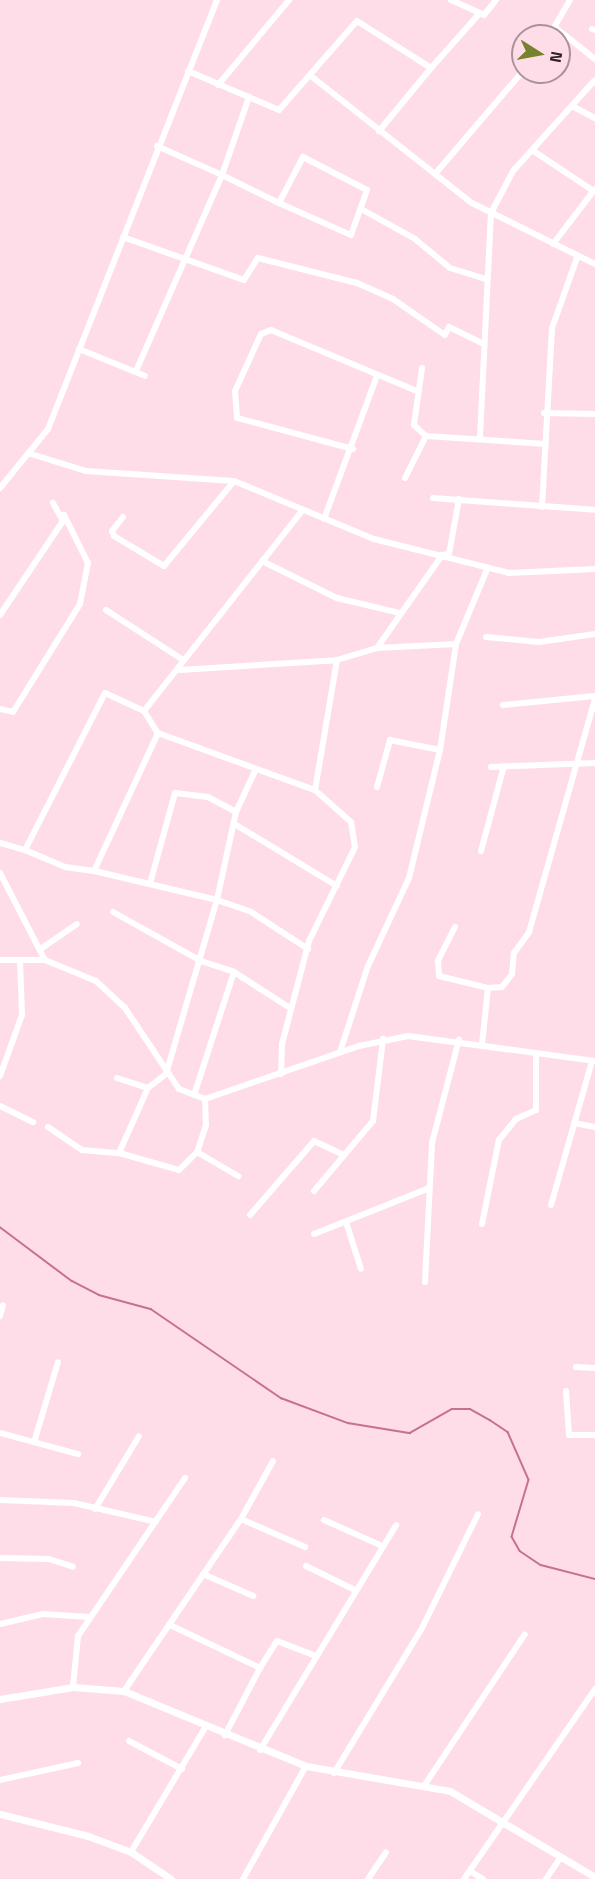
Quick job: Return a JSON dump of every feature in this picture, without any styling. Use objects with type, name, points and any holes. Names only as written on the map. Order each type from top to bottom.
[{"type":"street","points":[[0,488],[48,429],[157,146],[217,0]]},
{"type":"street","points":[[218,85],[289,0]]},
{"type":"street","points":[[451,0],[479,14]]},
{"type":"street","points":[[379,131],[479,14],[496,0]]},
{"type":"street","points":[[558,24],[570,0]]},
{"type":"street","points":[[188,71],[279,110],[311,76],[353,21],[431,68]]},
{"type":"street","points":[[571,40],[595,58]]},
{"type":"street","points":[[311,76],[435,174],[491,213],[595,264]]},
{"type":"street","points":[[480,437],[491,213],[513,171],[535,152],[595,80]]},
{"type":"street","points":[[435,174],[512,84]]},
{"type":"street","points":[[136,371],[222,175],[249,97]]},
{"type":"street","points":[[574,107],[595,118]]},
{"type":"street","points":[[157,146],[222,175],[279,202],[351,235],[363,210],[367,190],[303,157],[279,202]]},
{"type":"street","points":[[535,152],[593,190],[553,244]]},
{"type":"street","points":[[363,210],[415,239],[450,268],[486,279]]},
{"type":"street","points":[[123,237],[244,280],[258,258],[357,283],[393,299],[445,334],[449,327],[484,344]]},
{"type":"street","points":[[542,507],[546,444],[544,413],[552,328],[578,255]]},
{"type":"street","points":[[353,449],[237,418],[235,391],[261,334],[271,330],[419,392]]},
{"type":"street","points":[[79,349],[145,376]]},
{"type":"street","points":[[422,368],[414,425],[426,436],[480,437],[546,444]]},
{"type":"street","points":[[323,516],[353,449],[377,375]]},
{"type":"street","points":[[544,413],[595,414]]},
{"type":"street","points":[[405,478],[426,436]]},
{"type":"street","points":[[28,453],[86,471],[234,481],[374,539],[449,554],[488,567],[530,575],[595,568]]},
{"type":"street","points":[[123,518],[112,531],[114,536],[164,566],[234,481]]},
{"type":"street","points":[[432,498],[595,510]]},
{"type":"street","points":[[449,554],[459,499]]},
{"type":"street","points":[[0,709],[13,712],[80,604],[88,563],[64,515],[53,503]]},
{"type":"street","points":[[144,711],[180,670],[183,660],[302,511]]},
{"type":"street","points":[[0,615],[64,515]]},
{"type":"street","points":[[377,648],[442,555],[449,554]]},
{"type":"street","points":[[262,561],[337,598],[400,613]]},
{"type":"street","points":[[340,1052],[368,966],[409,878],[440,750],[456,644],[488,567]]},
{"type":"street","points":[[106,610],[183,660]]},
{"type":"street","points":[[486,637],[538,642],[595,634]]},
{"type":"street","points":[[180,670],[337,660],[377,648],[456,644]]},
{"type":"street","points":[[315,790],[337,660]]},
{"type":"street","points":[[25,850],[99,696],[114,694],[144,711],[158,733],[315,790],[338,806],[355,835],[352,858],[308,949],[290,1008],[281,1074]]},
{"type":"street","points":[[454,927],[438,961],[439,976],[488,988],[502,987],[512,974],[514,953],[529,932],[553,858],[595,698],[503,705]]},
{"type":"street","points":[[94,871],[158,733]]},
{"type":"street","points":[[377,787],[390,740],[440,750]]},
{"type":"street","points":[[491,767],[595,763]]},
{"type":"street","points":[[481,851],[504,766]]},
{"type":"street","points":[[119,1152],[148,1088],[166,1074],[201,961],[236,825],[236,812],[256,769]]},
{"type":"street","points":[[151,880],[175,793],[208,797],[236,812]]},
{"type":"street","points":[[236,825],[338,886]]},
{"type":"street","points":[[0,843],[25,850],[65,867],[151,880],[217,900],[251,912],[308,949]]},
{"type":"street","points":[[0,873],[42,948],[45,960]]},
{"type":"street","points":[[113,912],[201,961],[234,972],[290,1008]]},
{"type":"street","points":[[42,948],[77,924]]},
{"type":"street","points":[[0,960],[45,960],[96,981],[125,1008],[166,1074],[179,1089],[205,1099],[383,1039],[459,1039],[536,1054],[593,1061],[551,1206]]},
{"type":"street","points":[[0,1076],[22,1015],[20,961]]},
{"type":"street","points":[[194,1095],[234,972]]},
{"type":"street","points":[[483,1044],[488,988]]},
{"type":"street","points":[[314,1191],[373,1121],[383,1039]]},
{"type":"street","points":[[425,1282],[427,1189],[444,1082],[459,1039]]},
{"type":"street","points":[[482,1224],[499,1140],[516,1119],[536,1110],[536,1054]]},
{"type":"street","points":[[117,1078],[148,1088]]},
{"type":"street","points":[[48,1127],[82,1150],[119,1152],[179,1170],[198,1152],[206,1125],[205,1099]]},
{"type":"street","points":[[0,1106],[33,1122]]},
{"type":"street","points":[[574,1123],[595,1126]]},
{"type":"street","points":[[250,1215],[314,1141],[345,1155]]},
{"type":"street","points":[[198,1152],[238,1176]]},
{"type":"street","points":[[314,1234],[427,1189]]},
{"type":"street","points":[[346,1222],[361,1269]]},
{"type":"street","points":[[0,1316],[3,1305]]},
{"type":"street","points":[[35,1439],[58,1362]]},
{"type":"street","points":[[576,1367],[595,1368]]},
{"type":"street","points":[[566,1391],[569,1435],[595,1435]]},
{"type":"street","points":[[0,1433],[35,1439],[78,1454]]},
{"type":"street","points":[[94,1509],[139,1436]]},
{"type":"street","points":[[124,1691],[241,1519],[273,1461]]},
{"type":"street","points":[[73,1687],[75,1648],[89,1617],[184,1478]]},
{"type":"street","points":[[0,1500],[74,1503],[156,1522]]},
{"type":"street","points":[[334,1773],[421,1630],[478,1514]]},
{"type":"street","points":[[241,1519],[305,1547]]},
{"type":"street","points":[[324,1520],[382,1546]]},
{"type":"street","points":[[260,1751],[314,1654],[396,1525]]},
{"type":"street","points":[[0,1558],[49,1559],[73,1567]]},
{"type":"street","points":[[306,1566],[355,1590]]},
{"type":"street","points":[[203,1574],[254,1596]]},
{"type":"street","points":[[0,1624],[43,1614],[89,1617]]},
{"type":"street","points":[[170,1625],[260,1668]]},
{"type":"street","points":[[424,1786],[525,1634]]},
{"type":"street","points":[[225,1736],[260,1668],[277,1641],[314,1654]]},
{"type":"street","points":[[0,1699],[73,1687],[124,1691],[260,1751],[306,1766],[334,1773],[450,1791],[501,1819],[595,1877]]},
{"type":"street","points":[[464,1879],[501,1819],[595,1689]]},
{"type":"street","points":[[130,1852],[206,1726]]},
{"type":"street","points":[[129,1741],[182,1769]]},
{"type":"street","points":[[0,1780],[78,1763]]},
{"type":"street","points":[[243,1879],[306,1766]]},
{"type":"street","points":[[0,1814],[130,1852],[171,1879]]},
{"type":"street","points":[[368,1879],[386,1852]]},
{"type":"street","points":[[546,1879],[561,1857]]},
{"type":"street","points":[[470,1871],[483,1879]]},
{"type":"waterway","points":[[0,1227],[72,1281],[99,1295],[151,1309],[281,1398],[348,1423],[410,1433],[452,1409],[470,1409],[490,1420],[508,1432],[529,1480],[512,1537],[520,1551],[541,1565],[595,1579]]}]
